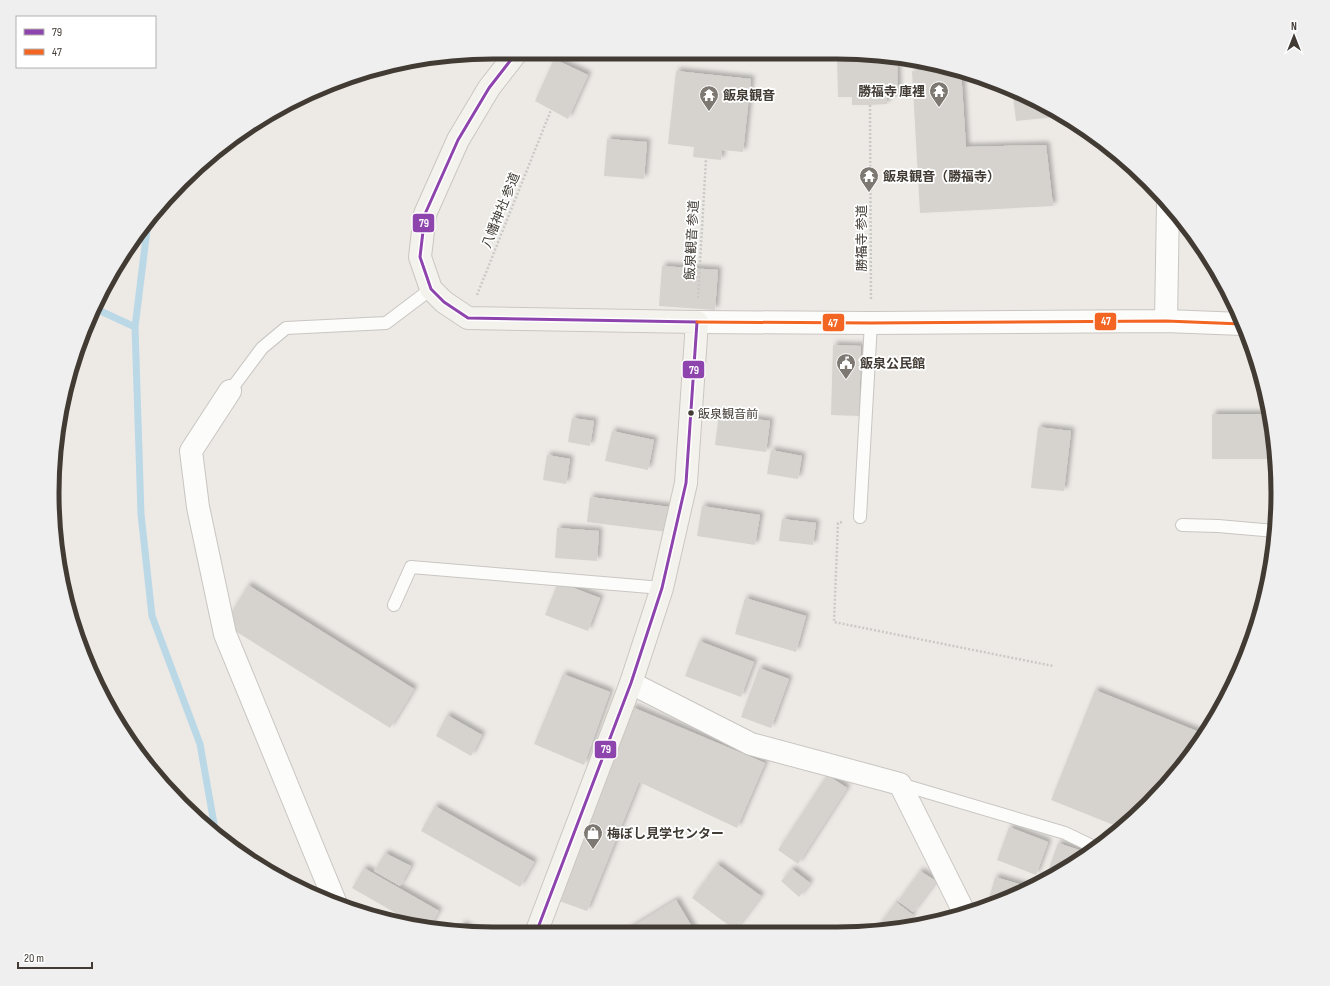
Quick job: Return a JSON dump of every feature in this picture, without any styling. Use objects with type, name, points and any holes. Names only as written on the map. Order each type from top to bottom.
[{"type":"main road","points":[[512,59],[489,88],[458,140],[425,214],[420,257],[431,289],[444,302],[468,318],[697,322],[686,483],[662,588],[631,683],[540,927]]},
{"type":"street","points":[[1166,321],[1168,213]]},
{"type":"street","points":[[697,322],[872,323],[1166,321],[1237,324]]},
{"type":"street","points":[[230,391],[190,451],[200,515],[225,634],[333,896]]},
{"type":"street","points":[[631,683],[752,744],[900,784],[962,908]]},
{"type":"lane","points":[[230,391],[262,348],[286,328],[386,323],[431,289]]},
{"type":"lane","points":[[860,517],[872,323]]},
{"type":"lane","points":[[1182,525],[1218,526],[1269,530]]},
{"type":"lane","points":[[394,605],[411,567],[662,588]]},
{"type":"lane","points":[[900,784],[1065,833],[1090,845]]},
{"type":"path","name":"勝福寺 参道","points":[[870,105],[872,323]]},
{"type":"path","name":"八幡神社 参道","points":[[468,318],[550,110]]},
{"type":"path","name":"飯泉観音 参道","points":[[697,322],[706,159]]},
{"type":"path","points":[[860,517],[838,523],[834,622],[1053,666]]},
{"type":"building","points":[[554,59],[588,75],[568,119],[535,101]]},
{"type":"building","points":[[837,59],[897,63],[898,97],[887,97],[887,104],[852,105],[852,97],[838,97]]},
{"type":"building","name":"勝福寺 庫裡","points":[[932,70],[961,78],[966,147],[1046,145],[1053,206],[920,213],[912,71]]},
{"type":"building","name":"飯泉観音","points":[[676,71],[751,79],[743,152],[722,150],[721,160],[693,157],[694,147],[668,144]]},
{"type":"building","points":[[1013,97],[1054,117],[1016,121]]},
{"type":"building","points":[[607,139],[647,142],[644,179],[604,176]]},
{"type":"building","points":[[662,266],[718,270],[715,310],[659,306]]},
{"type":"building","name":"飯泉公民館","points":[[833,345],[861,346],[859,416],[831,415]]},
{"type":"building","points":[[719,414],[770,421],[766,452],[715,445]]},
{"type":"building","points":[[1212,414],[1264,414],[1269,459],[1212,459]]},
{"type":"building","points":[[572,418],[594,421],[590,446],[568,442]]},
{"type":"building","points":[[1038,427],[1071,431],[1064,491],[1031,488]]},
{"type":"building","points":[[612,431],[654,440],[648,470],[605,461]]},
{"type":"building","points":[[771,450],[802,456],[798,479],[767,474]]},
{"type":"building","points":[[547,455],[570,459],[566,484],[543,480]]},
{"type":"building","points":[[590,497],[670,507],[667,532],[587,522]]},
{"type":"building","points":[[702,506],[760,515],[755,545],[697,536]]},
{"type":"building","points":[[782,519],[816,523],[813,545],[779,541]]},
{"type":"building","points":[[557,528],[599,531],[597,561],[555,558]]},
{"type":"building","points":[[558,582],[600,598],[588,631],[545,615]]},
{"type":"building","points":[[248,585],[414,689],[390,728],[224,624]]},
{"type":"building","points":[[745,598],[806,616],[796,652],[735,634]]},
{"type":"building","points":[[699,641],[754,662],[741,697],[685,676]]},
{"type":"building","points":[[759,668],[789,679],[771,728],[741,717]]},
{"type":"building","points":[[563,674],[610,692],[584,765],[534,744]]},
{"type":"building","points":[[1095,690],[1199,732],[1163,779],[1144,800],[1115,826],[1051,800]]},
{"type":"building","points":[[632,707],[765,763],[737,828],[639,782],[587,911],[559,901]]},
{"type":"building","points":[[447,715],[482,735],[471,756],[436,736]]},
{"type":"building","points":[[827,775],[847,788],[798,864],[778,850]]},
{"type":"building","points":[[435,806],[534,862],[520,887],[421,831]]},
{"type":"building","points":[[1009,827],[1048,842],[1036,875],[997,860]]},
{"type":"building","points":[[1058,843],[1082,851],[1054,869],[1048,871]]},
{"type":"building","points":[[385,853],[411,866],[400,886],[374,871]]},
{"type":"building","points":[[717,864],[761,896],[737,927],[731,927],[692,898]]},
{"type":"building","points":[[364,868],[439,911],[432,922],[404,918],[352,888]]},
{"type":"building","points":[[792,869],[810,883],[799,897],[781,881]]},
{"type":"building","points":[[920,871],[936,881],[913,912],[898,901]]},
{"type":"building","points":[[995,877],[1022,885],[1003,894],[989,899]]},
{"type":"building","points":[[676,900],[692,927],[632,927]]},
{"type":"building","points":[[896,902],[913,915],[908,921],[879,925]]},
{"type":"waterway","points":[[147,232],[135,327],[141,514],[152,616],[200,744],[214,825]]},
{"type":"waterway","points":[[100,311],[135,327]]},
{"type":"transit line","name":"79","points":[[512,59],[489,88],[458,140],[425,214],[420,257],[431,289],[444,302],[468,318],[697,322],[686,483],[662,588],[631,683],[538,927]]},
{"type":"transit line","name":"47","points":[[697,322],[871,323],[1166,321],[1237,324]]},
{"type":"place","name":"勝福寺 庫裡","points":[[939,108]]},
{"type":"place","name":"飯泉観音","points":[[709,112]]},
{"type":"place","name":"飯泉観音（勝福寺）","points":[[869,193]]},
{"type":"place","name":"飯泉公民館","points":[[846,380]]},
{"type":"place","name":"飯泉観音前","points":[[691,413]]},
{"type":"place","name":"梅ぼし見学センター","points":[[593,850]]}]
